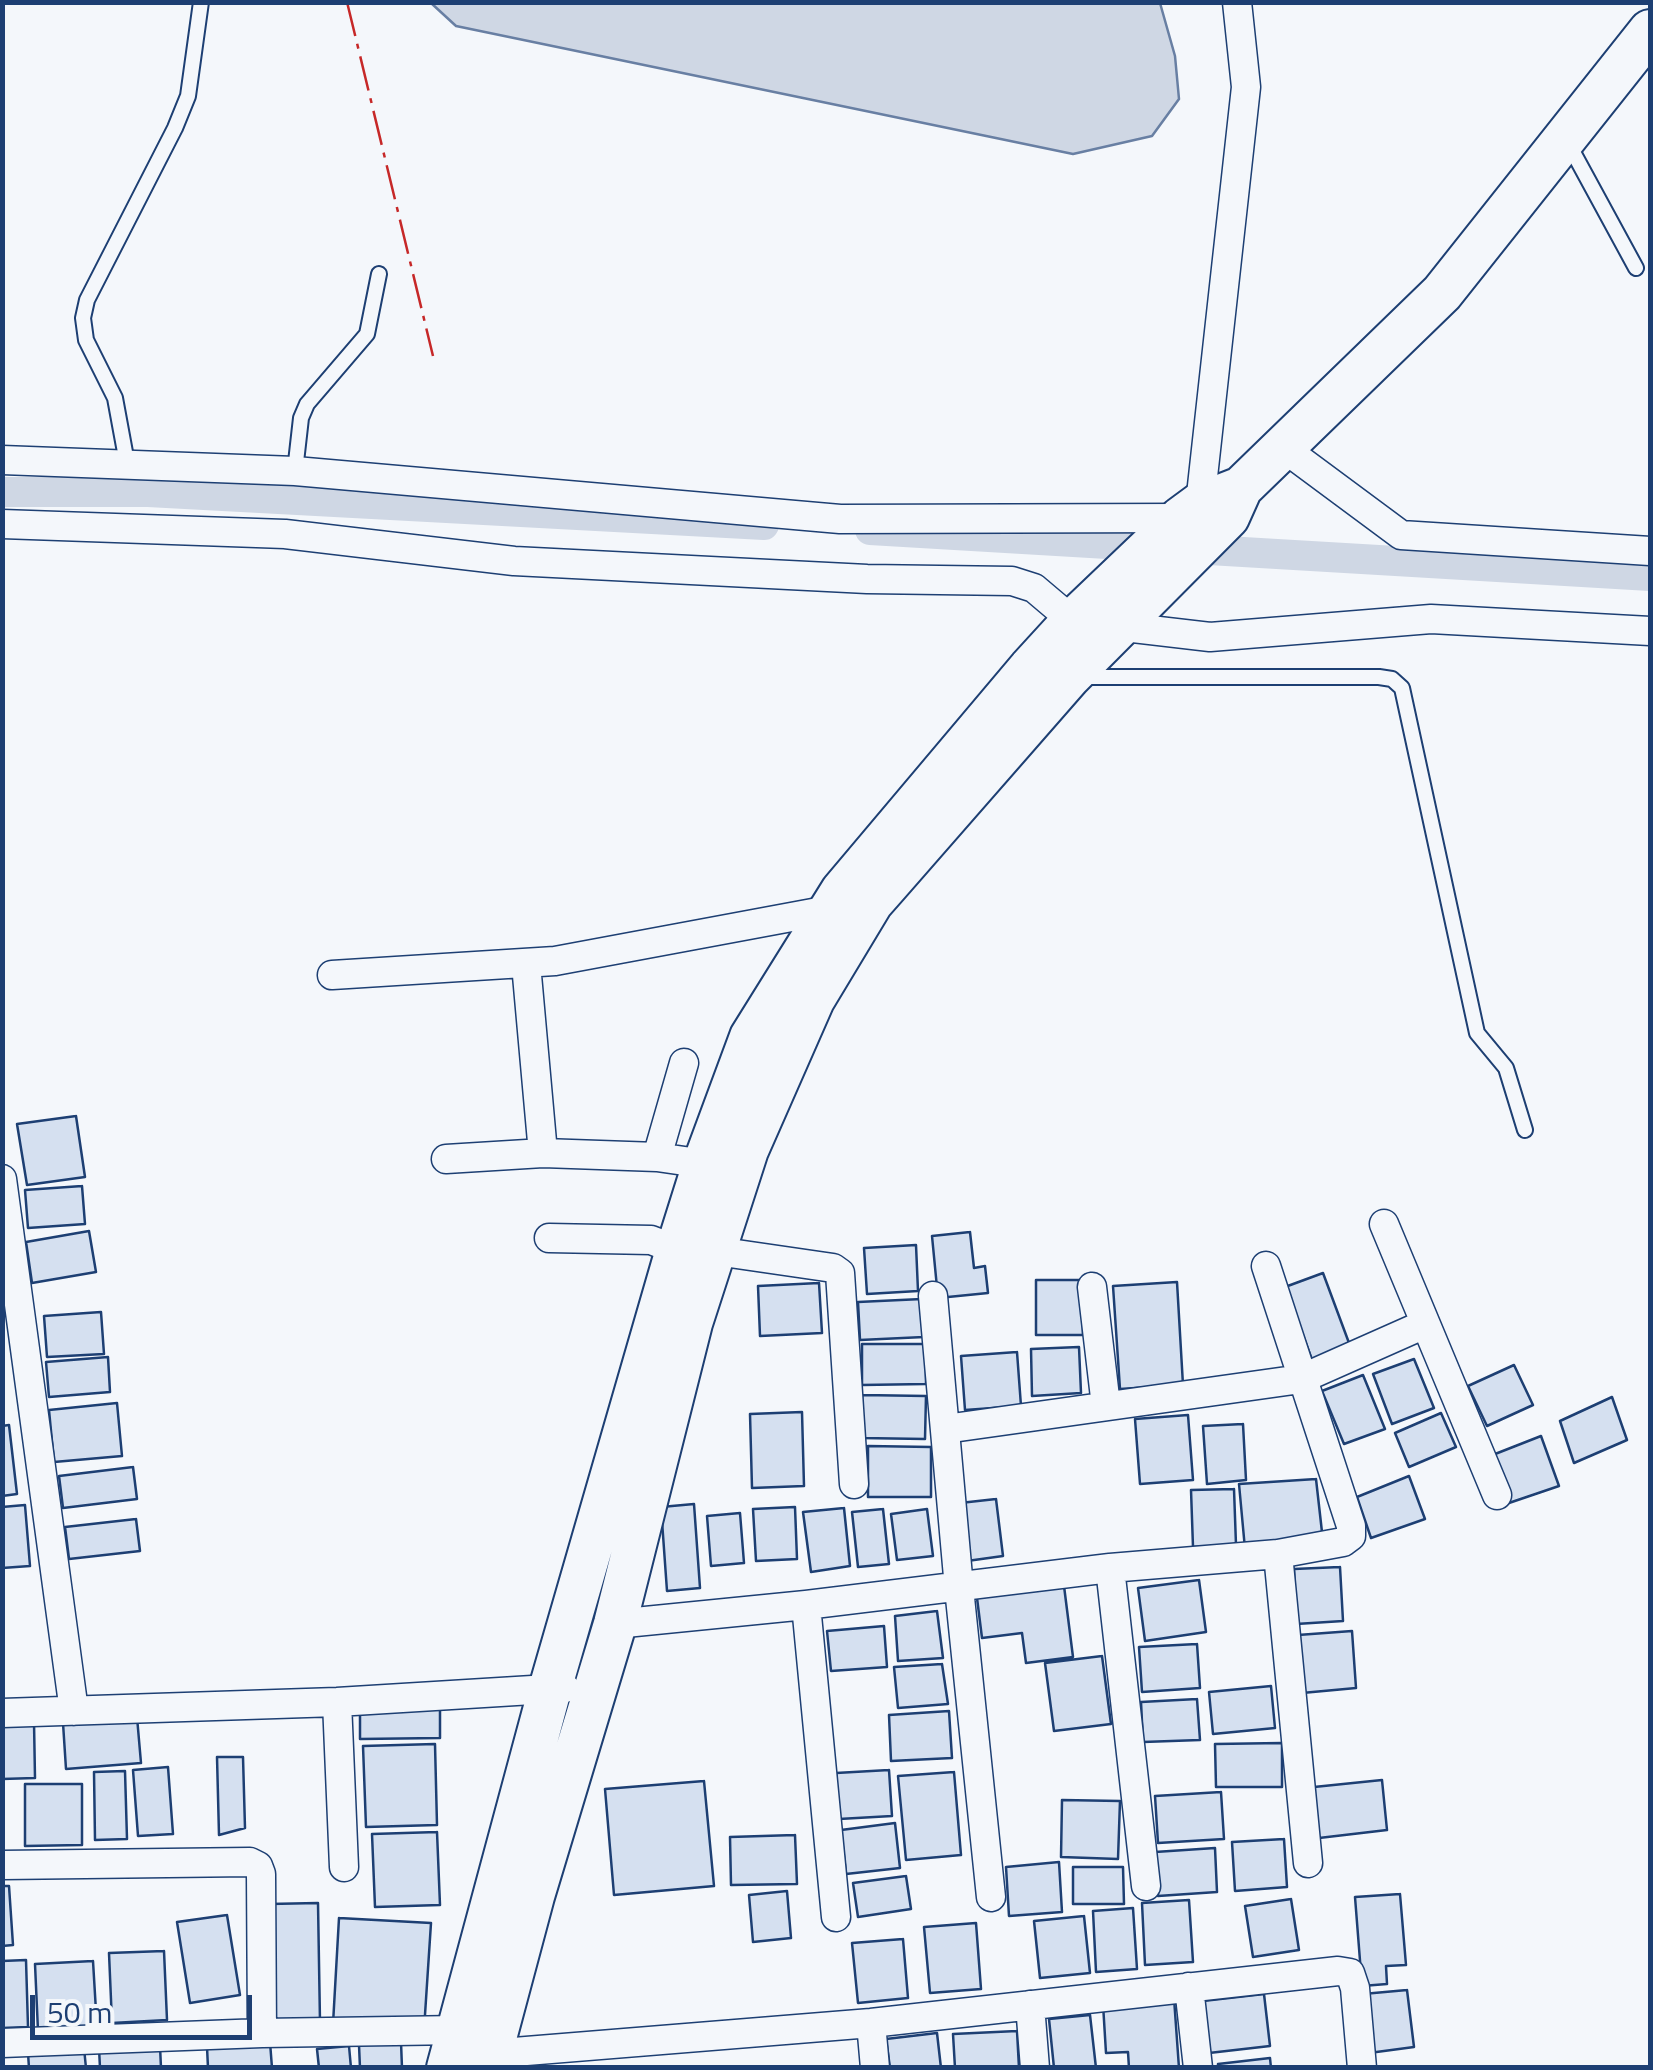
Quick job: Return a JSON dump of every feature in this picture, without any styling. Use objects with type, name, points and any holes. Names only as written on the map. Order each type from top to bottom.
[{"type":"main road","points":[[818,960],[830,910],[1073,621],[1190,522],[1241,488],[1442,292],[1650,30]]},
{"type":"main road","points":[[467,2055],[550,1689],[697,1250],[722,1166],[752,1037],[1069,677],[1162,585],[1190,522]]},
{"type":"main road","points":[[467,2055],[533,1896],[614,1624],[692,1323],[697,1250]]},
{"type":"street","points":[[2,460],[295,472],[840,519],[1190,522],[1246,86],[1237,2]]},
{"type":"street","points":[[1281,446],[1400,535],[1650,551]]},
{"type":"street","points":[[2,524],[285,534],[514,561],[866,579],[1012,581],[1034,588],[1073,621],[1234,637],[1431,618],[1650,631]]},
{"type":"street","points":[[332,975],[526,964],[588,956],[830,910]]},
{"type":"street","points":[[526,964],[543,1153]]},
{"type":"street","points":[[657,1156],[684,1064]]},
{"type":"street","points":[[446,1159],[543,1153],[657,1156],[722,1166]]},
{"type":"street","points":[[2,1179],[74,1711]]},
{"type":"street","points":[[1384,1224],[1497,1495]]},
{"type":"street","points":[[549,1238],[651,1240],[833,1268],[840,1273],[854,1484]]},
{"type":"street","points":[[614,1624],[1110,1568],[1278,1554],[1343,1542],[1351,1536],[1351,1526],[1266,1266]]},
{"type":"street","points":[[1092,1287],[1106,1406]]},
{"type":"street","points":[[933,1296],[991,1897]]},
{"type":"street","points":[[945,1428],[1301,1379],[1426,1324]]},
{"type":"street","points":[[1278,1554],[1308,1863]]},
{"type":"street","points":[[1110,1568],[1146,1886]]},
{"type":"street","points":[[806,1605],[836,1918]]},
{"type":"street","points":[[2,1713],[338,1702],[596,1686]]},
{"type":"street","points":[[338,1702],[344,1866]]},
{"type":"street","points":[[2,1865],[250,1862],[258,1866],[262,2033]]},
{"type":"street","points":[[2,2043],[262,2033],[467,2055],[871,2024],[1338,1971],[1350,1972],[1355,1988],[1362,2068]]},
{"type":"street","points":[[1189,1986],[1198,2068]]},
{"type":"street","points":[[1030,2005],[1035,2068]]},
{"type":"street","points":[[871,2024],[876,2068]]},
{"type":"lane","points":[[128,463],[119,413],[86,340],[84,318],[87,300],[188,96],[200,2]]},
{"type":"lane","points":[[1566,139],[1636,268]]},
{"type":"lane","points":[[295,472],[301,418],[307,404],[367,334],[379,274]]},
{"type":"lane","points":[[1069,677],[1392,679],[1402,688],[1478,1033],[1506,1068],[1525,1130]]},
{"type":"shaded area","points":[[431,3],[1160,3],[1175,56],[1179,99],[1152,136],[1073,154],[456,26]]},
{"type":"building","points":[[76,1116],[85,1177],[27,1185],[17,1124]]},
{"type":"building","points":[[82,1186],[85,1224],[28,1228],[25,1190]]},
{"type":"building","points":[[89,1231],[96,1272],[32,1283],[26,1242]]},
{"type":"building","points":[[970,1232],[974,1268],[985,1266],[988,1293],[938,1298],[932,1236]]},
{"type":"building","points":[[916,1245],[918,1291],[867,1294],[864,1248]]},
{"type":"building","points":[[1323,1273],[1352,1351],[1314,1365],[1285,1287]]},
{"type":"building","points":[[1036,1280],[1083,1280],[1083,1335],[1036,1335]]},
{"type":"building","points":[[1177,1282],[1183,1385],[1120,1389],[1113,1286]]},
{"type":"building","points":[[819,1283],[822,1333],[760,1336],[758,1286]]},
{"type":"building","points":[[922,1299],[924,1337],[860,1340],[858,1302]]},
{"type":"building","points":[[101,1312],[104,1354],[47,1357],[44,1316]]},
{"type":"building","points":[[862,1344],[926,1344],[926,1384],[862,1385]]},
{"type":"building","points":[[1079,1347],[1081,1393],[1032,1396],[1031,1349]]},
{"type":"building","points":[[1017,1352],[1021,1406],[965,1410],[961,1356]]},
{"type":"building","points":[[108,1357],[110,1392],[49,1397],[46,1362]]},
{"type":"building","points":[[1414,1359],[1434,1408],[1392,1424],[1373,1374]]},
{"type":"building","points":[[1514,1365],[1533,1405],[1487,1426],[1468,1386]]},
{"type":"building","points":[[1363,1375],[1385,1429],[1344,1444],[1322,1391]]},
{"type":"building","points":[[862,1395],[926,1396],[925,1439],[861,1438]]},
{"type":"building","points":[[1612,1397],[1627,1440],[1574,1463],[1560,1421]]},
{"type":"building","points":[[117,1403],[122,1456],[54,1462],[49,1410]]},
{"type":"building","points":[[802,1412],[804,1486],[752,1488],[750,1414]]},
{"type":"building","points":[[1441,1413],[1456,1447],[1409,1467],[1395,1433]]},
{"type":"building","points":[[1188,1415],[1193,1480],[1140,1484],[1135,1419]]},
{"type":"building","points":[[1243,1424],[1246,1480],[1207,1484],[1203,1426]]},
{"type":"building","points":[[9,1425],[17,1494],[2,1496],[2,1426]]},
{"type":"building","points":[[1541,1436],[1559,1486],[1506,1504],[1490,1456]]},
{"type":"building","points":[[868,1446],[931,1447],[931,1497],[868,1497]]},
{"type":"building","points":[[133,1467],[137,1499],[63,1508],[59,1476]]},
{"type":"building","points":[[1409,1476],[1425,1519],[1371,1538],[1357,1497]]},
{"type":"building","points":[[1316,1479],[1323,1541],[1245,1549],[1239,1484]]},
{"type":"building","points":[[1234,1489],[1236,1545],[1193,1547],[1191,1490]]},
{"type":"building","points":[[996,1499],[1003,1556],[967,1561],[960,1503]]},
{"type":"building","points":[[694,1504],[700,1588],[667,1591],[661,1507]]},
{"type":"building","points":[[25,1505],[30,1566],[2,1568],[2,1507]]},
{"type":"building","points":[[795,1507],[797,1559],[756,1561],[753,1509]]},
{"type":"building","points":[[844,1508],[850,1566],[811,1572],[803,1512]]},
{"type":"building","points":[[883,1509],[889,1564],[858,1567],[852,1512]]},
{"type":"building","points":[[927,1509],[933,1556],[897,1560],[891,1514]]},
{"type":"building","points":[[740,1513],[744,1563],[711,1566],[707,1516]]},
{"type":"building","points":[[136,1519],[140,1551],[69,1559],[65,1527]]},
{"type":"building","points":[[1340,1567],[1343,1621],[1296,1624],[1294,1569]]},
{"type":"building","points":[[1199,1580],[1206,1632],[1145,1641],[1138,1588]]},
{"type":"building","points":[[1064,1586],[1073,1657],[1026,1663],[1022,1633],[982,1638],[977,1598]]},
{"type":"building","points":[[937,1611],[943,1658],[898,1661],[895,1616]]},
{"type":"building","points":[[884,1626],[887,1667],[831,1671],[827,1631]]},
{"type":"building","points":[[1352,1631],[1356,1688],[1302,1693],[1298,1635]]},
{"type":"building","points":[[1197,1644],[1200,1688],[1142,1692],[1139,1647]]},
{"type":"building","points":[[1102,1656],[1111,1724],[1054,1731],[1045,1663]]},
{"type":"building","points":[[942,1664],[948,1704],[898,1708],[894,1667]]},
{"type":"building","points":[[1271,1686],[1275,1728],[1213,1734],[1209,1692]]},
{"type":"building","points":[[1197,1699],[1200,1740],[1143,1742],[1141,1702]]},
{"type":"building","points":[[360,1705],[440,1705],[440,1738],[360,1739]]},
{"type":"building","points":[[949,1711],[952,1758],[891,1761],[889,1715]]},
{"type":"building","points":[[137,1717],[141,1763],[66,1769],[63,1723]]},
{"type":"building","points":[[34,1722],[35,1778],[2,1779],[2,1723]]},
{"type":"building","points":[[1282,1743],[1282,1787],[1216,1787],[1215,1744]]},
{"type":"building","points":[[435,1744],[437,1825],[366,1827],[363,1746]]},
{"type":"building","points":[[217,1757],[243,1757],[245,1828],[219,1835]]},
{"type":"building","points":[[168,1767],[173,1834],[138,1836],[133,1770]]},
{"type":"building","points":[[889,1770],[892,1816],[839,1819],[836,1773]]},
{"type":"building","points":[[125,1771],[127,1839],[95,1840],[94,1772]]},
{"type":"building","points":[[954,1772],[961,1855],[906,1860],[898,1776]]},
{"type":"building","points":[[1382,1780],[1387,1830],[1319,1838],[1314,1787]]},
{"type":"building","points":[[704,1781],[714,1886],[614,1895],[605,1789]]},
{"type":"building","points":[[25,1784],[82,1784],[82,1845],[25,1846]]},
{"type":"building","points":[[1221,1792],[1224,1839],[1158,1843],[1155,1796]]},
{"type":"building","points":[[1062,1800],[1120,1801],[1118,1859],[1061,1857]]},
{"type":"building","points":[[895,1823],[900,1868],[846,1874],[841,1830]]},
{"type":"building","points":[[437,1832],[440,1905],[375,1907],[372,1834]]},
{"type":"building","points":[[795,1835],[797,1884],[731,1885],[730,1837]]},
{"type":"building","points":[[1284,1839],[1287,1887],[1235,1891],[1232,1842]]},
{"type":"building","points":[[1215,1848],[1217,1892],[1158,1896],[1155,1852]]},
{"type":"building","points":[[1059,1862],[1062,1912],[1009,1916],[1006,1867]]},
{"type":"building","points":[[1073,1867],[1123,1867],[1124,1904],[1073,1904]]},
{"type":"building","points":[[906,1876],[911,1909],[858,1917],[853,1883]]},
{"type":"building","points":[[2,1886],[9,1886],[13,1945],[2,1946]]},
{"type":"building","points":[[787,1891],[791,1938],[753,1942],[749,1895]]},
{"type":"building","points":[[1400,1894],[1406,1965],[1386,1966],[1387,1984],[1362,1986],[1355,1897]]},
{"type":"building","points":[[1291,1899],[1299,1950],[1253,1957],[1245,1906]]},
{"type":"building","points":[[1189,1900],[1193,1962],[1145,1965],[1142,1903]]},
{"type":"building","points":[[318,1903],[320,2022],[271,2023],[269,1904]]},
{"type":"building","points":[[1133,1908],[1137,1969],[1096,1972],[1093,1911]]},
{"type":"building","points":[[227,1915],[240,1995],[190,2003],[177,1922]]},
{"type":"building","points":[[1084,1916],[1090,1973],[1040,1978],[1034,1921]]},
{"type":"building","points":[[339,1918],[431,1923],[424,2030],[333,2024]]},
{"type":"building","points":[[976,1923],[981,1989],[930,1993],[924,1927]]},
{"type":"building","points":[[903,1939],[908,1998],[858,2003],[852,1943]]},
{"type":"building","points":[[164,1951],[167,2020],[112,2023],[109,1953]]},
{"type":"building","points":[[26,1960],[28,2027],[2,2028],[2,1961]]},
{"type":"building","points":[[93,1961],[97,2028],[38,2031],[35,1964]]},
{"type":"building","points":[[1407,1990],[1414,2047],[1369,2053],[1363,1994]]},
{"type":"building","points":[[1264,1994],[1270,2046],[1209,2053],[1203,2001]]},
{"type":"building","points":[[1174,1998],[1179,2068],[1129,2068],[1128,2052],[1106,2053],[1103,2004]]},
{"type":"building","points":[[1090,2015],[1096,2068],[1054,2068],[1049,2019]]},
{"type":"building","points":[[1017,2031],[1019,2068],[955,2068],[953,2034]]},
{"type":"building","points":[[937,2033],[941,2068],[890,2068],[886,2039]]},
{"type":"building","points":[[270,2042],[272,2068],[208,2068],[207,2047]]},
{"type":"building","points":[[401,2042],[402,2068],[360,2068],[359,2045]]},
{"type":"building","points":[[160,2046],[161,2068],[100,2068],[99,2048]]},
{"type":"building","points":[[349,2046],[351,2068],[319,2068],[317,2049]]},
{"type":"building","points":[[84,2048],[86,2068],[29,2068],[28,2053]]},
{"type":"building","points":[[1270,2058],[1271,2068],[1218,2068],[1218,2064]]},
{"type":"waterway","points":[[2,492],[148,492],[764,525]]},
{"type":"waterway","points":[[870,530],[1650,576]]},
{"type":"power","points":[[347,2],[433,356]]}]
